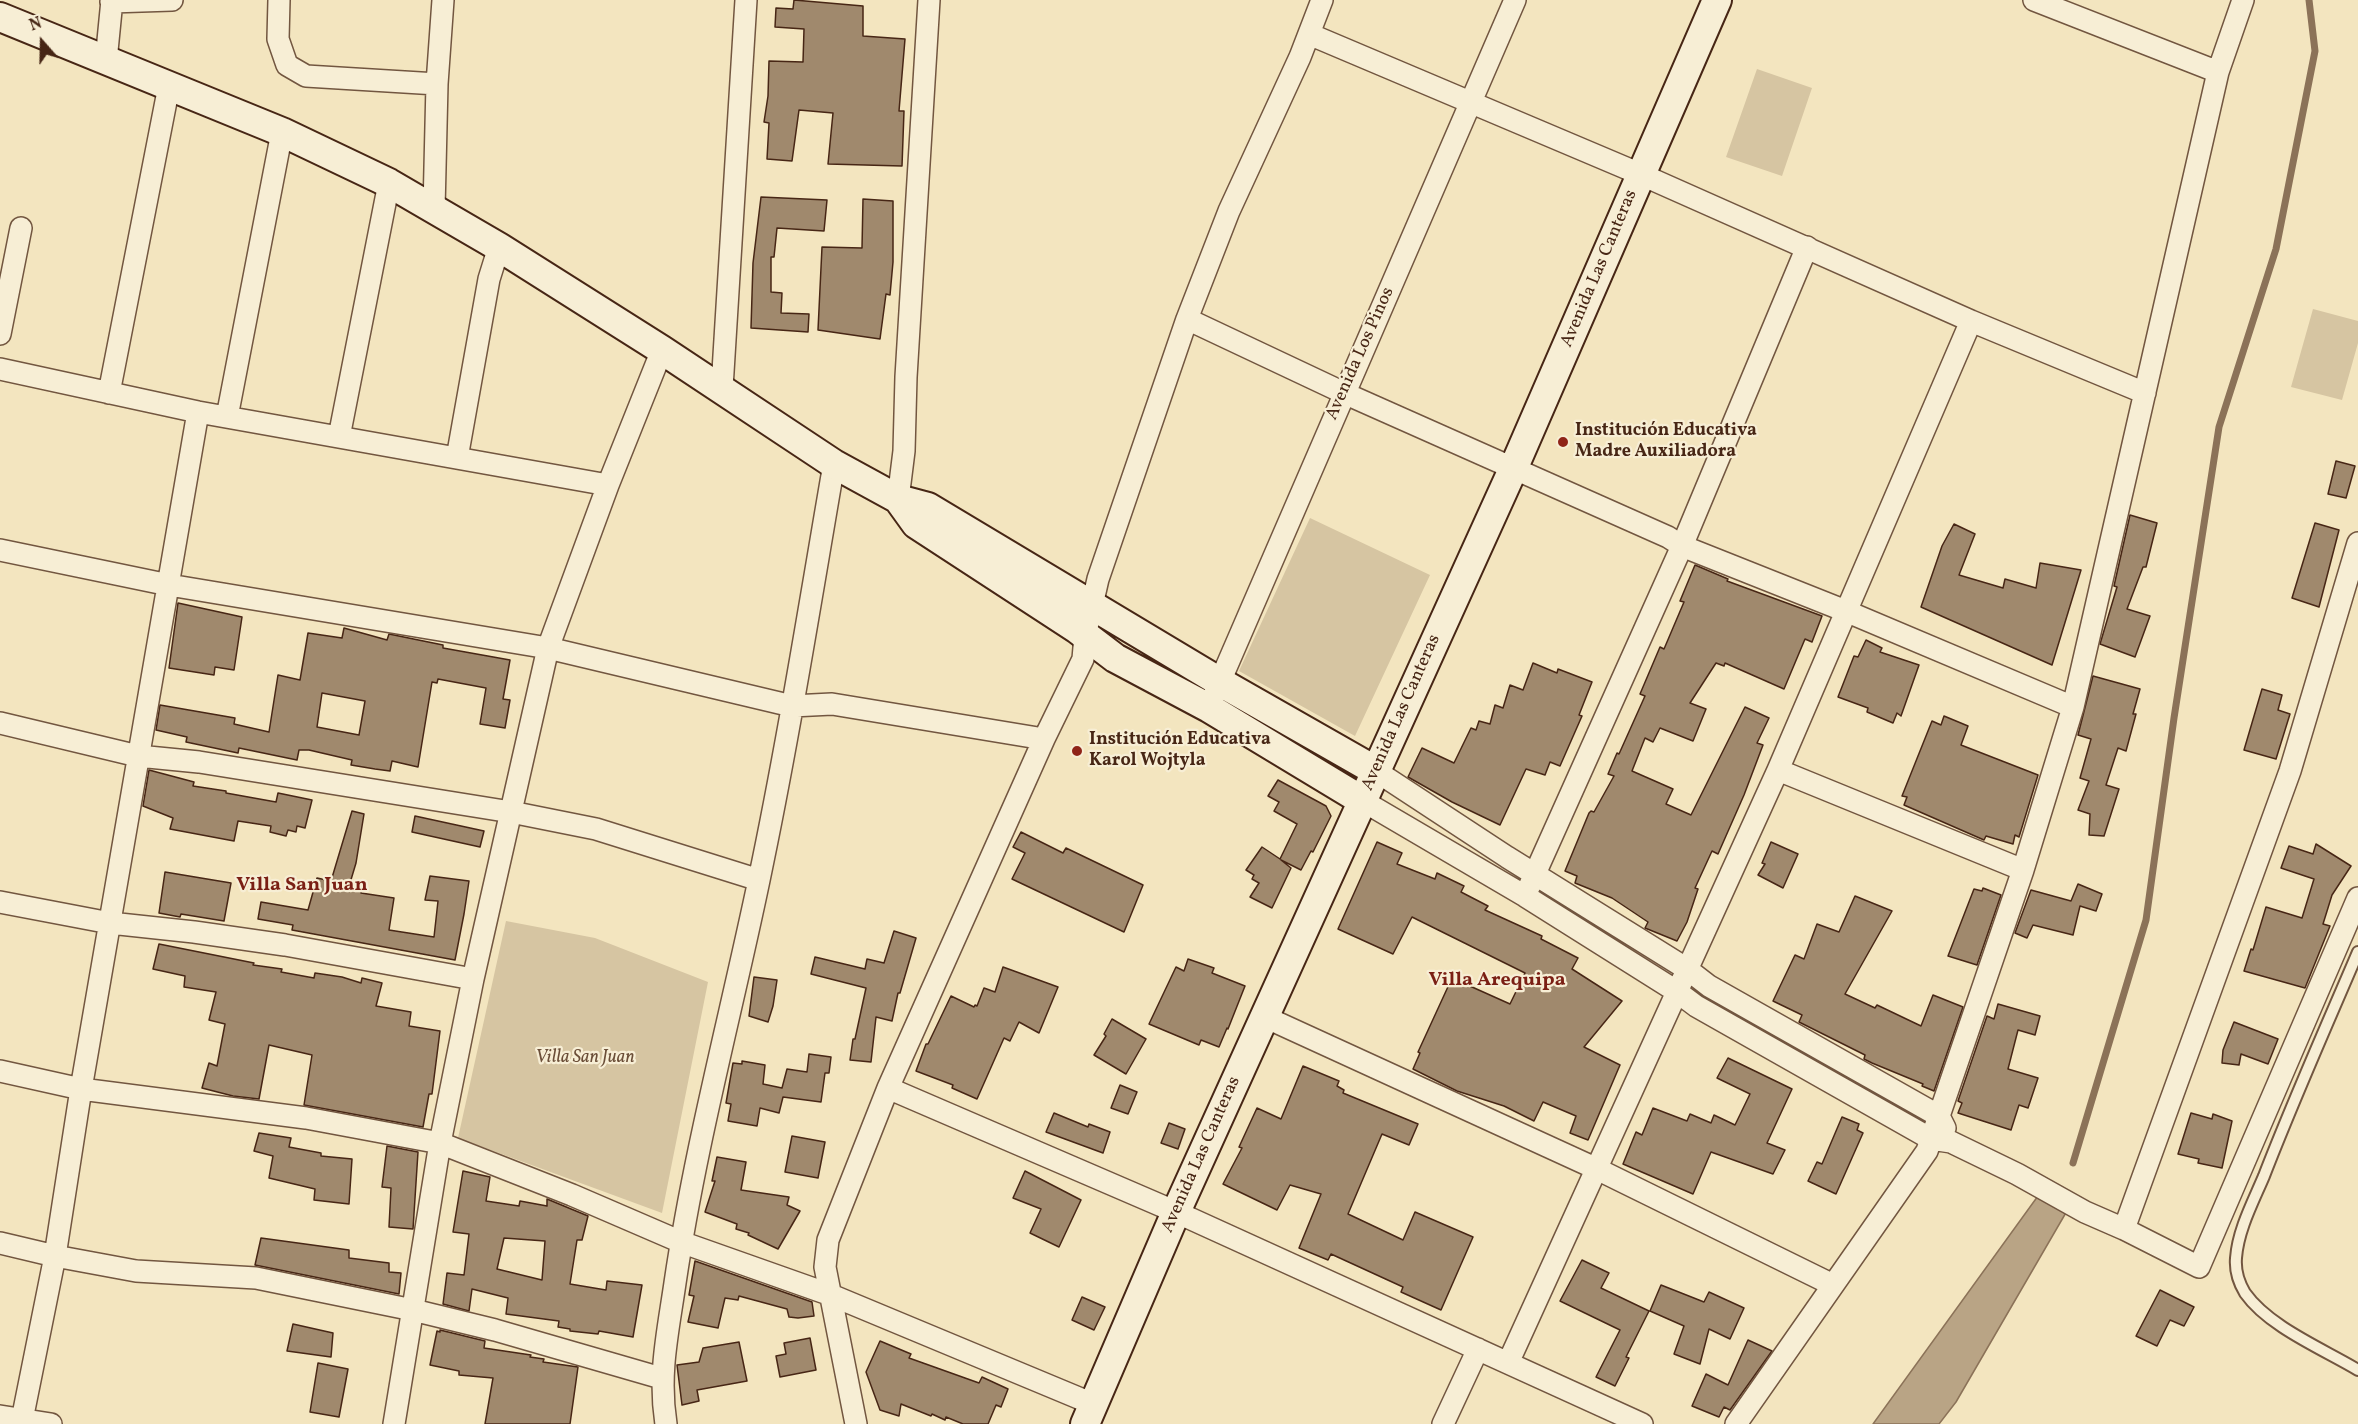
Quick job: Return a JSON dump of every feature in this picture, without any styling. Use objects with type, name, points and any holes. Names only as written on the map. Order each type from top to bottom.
[{"type":"street","points":[[106,61],[112,1],[172,0]]},
{"type":"street","points":[[279,0],[278,39],[287,65],[306,76],[437,84]]},
{"type":"street","points":[[434,208],[437,84],[443,0]]},
{"type":"street","points":[[722,388],[746,0]]},
{"type":"street","points":[[929,0],[906,377],[904,451],[898,499],[916,524],[1115,658],[1214,695],[1376,771],[1535,875],[1687,969],[1709,986],[1939,1116]]},
{"type":"street","points":[[855,1424],[825,1267],[828,1240],[888,1088],[1044,739],[1083,658],[1085,636],[1098,579],[1187,319],[1229,211],[1310,34],[1322,0]]},
{"type":"street","name":"Avenida Los Pinos","points":[[1214,695],[1515,0]]},
{"type":"street","name":"Avenida Las Canteras","points":[[1089,1414],[1176,1212],[1514,467],[1717,0]]},
{"type":"street","points":[[2034,0],[2218,72]]},
{"type":"street","points":[[1941,1141],[1939,1116],[2023,870],[2073,707],[2218,72],[2243,0]]},
{"type":"street","points":[[0,17],[282,132],[389,183],[434,208],[722,388],[834,464],[898,499],[928,507],[1092,607],[1363,801],[1525,896],[1696,1006],[1941,1141],[2017,1174],[2085,1212],[2124,1229],[2199,1268],[2358,898]]},
{"type":"street","points":[[1310,34],[1640,174],[1971,321],[2145,393]]},
{"type":"street","points":[[109,393],[169,86]]},
{"type":"street","points":[[227,417],[282,132]]},
{"type":"street","points":[[339,437],[389,183]]},
{"type":"street","points":[[0,334],[21,228]]},
{"type":"street","points":[[457,458],[489,279],[499,247]]},
{"type":"street","points":[[1525,896],[1682,546],[1808,247]]},
{"type":"street","points":[[1187,319],[1344,393],[1668,537],[1682,546],[1848,612],[2073,707]]},
{"type":"street","points":[[1508,1363],[1778,770],[1848,612],[1971,321]]},
{"type":"street","points":[[394,1424],[440,1143],[472,979],[548,648],[608,485],[662,350]]},
{"type":"street","points":[[0,369],[198,412],[608,485]]},
{"type":"street","points":[[22,1420],[55,1256],[81,1089],[198,412]]},
{"type":"street","points":[[666,1424],[661,1378],[681,1242],[721,1044],[759,880],[834,464]]},
{"type":"street","points":[[2124,1229],[2290,771],[2358,543]]},
{"type":"street","points":[[0,550],[169,585],[548,648],[792,706],[832,704],[1044,739]]},
{"type":"street","points":[[0,723],[138,756],[200,762],[511,812],[596,829],[759,880]]},
{"type":"street","points":[[1778,770],[2023,870]]},
{"type":"street","points":[[0,902],[110,923],[285,945],[472,979]]},
{"type":"street","points":[[1265,1017],[1597,1169],[1833,1285]]},
{"type":"street","points":[[0,1071],[81,1089],[306,1118],[440,1143],[572,1195],[681,1242],[831,1295],[1089,1414]]},
{"type":"street","points":[[888,1088],[1176,1212],[1642,1424]]},
{"type":"street","points":[[1736,1424],[1927,1151],[1941,1141]]},
{"type":"street","points":[[0,1243],[136,1271],[256,1278],[412,1310],[495,1330],[661,1378]]},
{"type":"street","points":[[1443,1424],[1478,1349]]},
{"type":"street","points":[[0,1416],[51,1424]]},
{"type":"lane","points":[[2358,952],[2279,1136],[2239,1240],[2235,1260],[2237,1276],[2245,1292],[2275,1322],[2358,1370]]},
{"type":"green space","points":[[1757,69],[1812,88],[1782,176],[1726,157]]},
{"type":"green space","points":[[2313,309],[2358,321],[2358,343],[2342,400],[2291,387]]},
{"type":"green space","points":[[1310,518],[1430,575],[1355,736],[1239,671]]},
{"type":"green space","name":"Villa San Juan","points":[[506,921],[595,938],[708,982],[662,1213],[458,1138]]},
{"type":"shaded area","points":[[2043,1189],[2071,1204],[1956,1402],[1939,1424],[1873,1424]]},
{"type":"building","points":[[794,0],[863,6],[863,36],[905,39],[899,111],[904,111],[902,166],[828,164],[833,113],[799,110],[792,161],[767,159],[769,123],[764,122],[768,96],[769,61],[803,62],[804,29],[775,27],[776,8],[793,9]]},
{"type":"building","points":[[761,197],[827,200],[824,231],[777,228],[774,257],[771,257],[771,292],[782,293],[781,313],[809,314],[808,332],[751,328],[753,263]]},
{"type":"building","points":[[863,199],[893,201],[893,262],[890,295],[886,294],[880,339],[818,330],[822,247],[862,248]]},
{"type":"building","points":[[2336,461],[2355,466],[2346,498],[2328,494]]},
{"type":"building","points":[[2130,515],[2157,523],[2146,567],[2143,567],[2127,609],[2150,616],[2135,657],[2100,644],[2117,587],[2114,586]]},
{"type":"building","points":[[2315,523],[2339,530],[2319,607],[2292,598]]},
{"type":"building","points":[[1954,524],[1975,534],[1959,575],[2003,588],[2005,579],[2036,588],[2040,563],[2081,570],[2052,665],[1921,607],[1942,546]]},
{"type":"building","points":[[1695,565],[1728,579],[1727,581],[1822,616],[1812,642],[1805,639],[1784,689],[1725,663],[1724,666],[1716,663],[1690,703],[1706,709],[1693,741],[1660,728],[1653,742],[1645,738],[1632,771],[1673,789],[1666,804],[1691,815],[1745,707],[1769,718],[1757,743],[1763,745],[1744,795],[1718,854],[1712,851],[1695,888],[1698,889],[1687,922],[1677,941],[1645,928],[1648,922],[1612,898],[1575,883],[1577,876],[1565,871],[1589,813],[1594,812],[1614,776],[1608,774],[1645,696],[1640,694],[1660,647],[1664,649],[1684,602],[1680,601]]},
{"type":"building","points":[[178,603],[242,617],[234,670],[215,667],[214,675],[169,668]]},
{"type":"building","points":[[344,628],[387,640],[389,634],[443,645],[443,648],[510,660],[503,699],[510,700],[505,728],[480,724],[486,688],[438,679],[437,683],[432,682],[418,767],[392,761],[390,771],[375,769],[351,765],[352,760],[309,750],[299,750],[297,760],[239,748],[238,753],[186,742],[187,737],[156,730],[160,705],[235,718],[234,724],[269,732],[278,675],[300,680],[308,633],[342,638]],"holes":[[[322,693],[365,701],[359,735],[317,727]]]},
{"type":"building","points":[[1866,640],[1882,648],[1880,652],[1919,665],[1901,716],[1897,713],[1893,723],[1867,712],[1868,708],[1838,697],[1854,656],[1858,657]]},
{"type":"building","points":[[1533,663],[1557,673],[1558,669],[1592,682],[1579,715],[1582,716],[1560,766],[1550,762],[1545,775],[1526,769],[1500,825],[1452,802],[1408,777],[1422,748],[1454,763],[1471,728],[1476,730],[1479,721],[1490,724],[1495,705],[1503,708],[1510,685],[1523,690]]},
{"type":"building","points":[[2093,676],[2140,689],[2126,751],[2118,748],[2106,785],[2119,789],[2104,836],[2089,835],[2090,814],[2078,810],[2089,781],[2080,778],[2091,739],[2078,735]]},
{"type":"building","points":[[2262,689],[2282,695],[2278,710],[2290,714],[2276,759],[2244,750]]},
{"type":"building","points":[[1944,716],[1968,726],[1961,745],[2038,775],[2019,837],[2015,835],[2013,844],[1986,836],[1984,840],[1904,805],[1907,797],[1902,796],[1932,721],[1941,725]]},
{"type":"building","points":[[149,770],[194,782],[193,786],[226,791],[226,793],[276,802],[278,793],[312,800],[305,828],[297,826],[296,832],[288,830],[286,836],[270,832],[271,826],[238,821],[234,841],[170,829],[173,818],[143,806]]},
{"type":"building","points":[[1278,780],[1326,806],[1331,816],[1301,870],[1281,860],[1291,868],[1272,908],[1250,897],[1259,883],[1252,879],[1254,875],[1246,870],[1262,847],[1280,859],[1297,824],[1274,811],[1279,802],[1268,796]]},
{"type":"building","points":[[352,811],[364,814],[356,863],[350,883],[362,886],[361,893],[394,898],[389,930],[434,937],[438,901],[425,900],[430,876],[469,881],[455,960],[292,930],[293,925],[258,919],[261,902],[308,910],[317,878],[331,881]]},
{"type":"building","points":[[415,816],[484,831],[480,847],[412,832]]},
{"type":"building","points":[[1021,832],[1063,853],[1066,848],[1143,885],[1124,932],[1012,879],[1025,853],[1013,847]]},
{"type":"building","points":[[1377,842],[1402,853],[1397,864],[1435,879],[1437,873],[1464,886],[1461,892],[1488,906],[1485,910],[1542,936],[1541,939],[1578,958],[1572,969],[1622,1001],[1584,1047],[1620,1065],[1588,1140],[1570,1133],[1576,1116],[1543,1102],[1534,1121],[1504,1106],[1457,1091],[1413,1069],[1420,1053],[1418,1052],[1452,978],[1510,1004],[1525,973],[1412,917],[1393,954],[1338,929]]},
{"type":"building","points":[[1771,842],[1798,854],[1783,888],[1758,875],[1765,864],[1762,863]]},
{"type":"building","points":[[2316,844],[2351,866],[2332,895],[2323,924],[2330,926],[2305,988],[2244,971],[2266,907],[2302,918],[2314,879],[2281,868],[2289,846],[2313,854]]},
{"type":"building","points":[[165,872],[231,883],[224,921],[159,913]]},
{"type":"building","points":[[2078,884],[2102,894],[2096,911],[2080,906],[2073,935],[2033,925],[2027,938],[2015,933],[2031,890],[2071,901]]},
{"type":"building","points":[[1983,888],[2001,895],[1977,965],[1948,956],[1974,889],[1982,891]]},
{"type":"building","points":[[1855,896],[1892,911],[1845,994],[1875,1008],[1877,1005],[1921,1026],[1933,995],[1963,1007],[1934,1091],[1864,1059],[1865,1055],[1799,1022],[1802,1015],[1773,1001],[1795,955],[1804,959],[1817,924],[1839,932]]},
{"type":"building","points":[[894,931],[916,938],[900,993],[898,993],[892,1021],[876,1017],[871,1062],[850,1060],[866,988],[811,974],[815,957],[865,969],[867,959],[884,963]]},
{"type":"building","points":[[159,944],[254,963],[253,965],[282,969],[281,972],[314,978],[315,973],[342,977],[361,983],[362,978],[382,983],[376,1006],[411,1012],[409,1026],[440,1031],[432,1094],[429,1094],[423,1127],[304,1105],[312,1055],[269,1045],[259,1099],[233,1096],[202,1088],[209,1063],[217,1066],[225,1024],[209,1020],[216,992],[184,987],[185,976],[153,969]]},
{"type":"building","points":[[1188,959],[1214,968],[1212,973],[1245,986],[1219,1047],[1201,1040],[1199,1045],[1149,1024],[1176,967],[1184,971]]},
{"type":"building","points":[[1003,967],[1058,987],[1039,1033],[1019,1022],[1010,1041],[1004,1038],[977,1099],[952,1088],[953,1085],[916,1071],[926,1044],[951,996],[974,1007],[977,1006],[984,988],[995,992]]},
{"type":"building","points":[[754,977],[777,980],[768,1022],[749,1016]]},
{"type":"building","points":[[1998,1004],[2040,1016],[2035,1035],[2018,1030],[2008,1069],[2038,1078],[2028,1108],[2019,1105],[2011,1130],[1958,1113],[1962,1103],[1958,1101],[1987,1016],[1994,1019]]},
{"type":"building","points":[[1112,1019],[1146,1039],[1126,1074],[1094,1055],[1106,1036],[1104,1034]]},
{"type":"building","points":[[2234,1022],[2278,1039],[2268,1064],[2241,1054],[2239,1065],[2222,1063],[2223,1050]]},
{"type":"building","points":[[809,1054],[831,1057],[829,1073],[825,1073],[821,1102],[783,1097],[779,1113],[760,1108],[757,1126],[728,1121],[731,1104],[726,1103],[733,1063],[742,1064],[742,1061],[765,1065],[763,1084],[782,1088],[787,1069],[807,1072]]},
{"type":"building","points":[[1728,1058],[1792,1089],[1767,1143],[1785,1150],[1773,1174],[1711,1152],[1693,1194],[1623,1164],[1636,1132],[1642,1135],[1653,1108],[1687,1121],[1690,1114],[1711,1123],[1714,1115],[1735,1125],[1750,1094],[1717,1078]]},
{"type":"building","points":[[1303,1066],[1339,1081],[1337,1086],[1344,1090],[1343,1093],[1418,1124],[1409,1145],[1382,1134],[1348,1214],[1403,1240],[1415,1212],[1473,1237],[1441,1310],[1401,1292],[1403,1287],[1331,1254],[1328,1260],[1299,1248],[1321,1194],[1290,1185],[1277,1210],[1223,1184],[1242,1148],[1239,1147],[1257,1108],[1281,1119]]},
{"type":"building","points":[[1120,1085],[1137,1092],[1128,1114],[1111,1108]]},
{"type":"building","points":[[1054,1113],[1088,1127],[1089,1124],[1110,1132],[1103,1153],[1046,1132]]},
{"type":"building","points":[[2191,1113],[2212,1119],[2213,1114],[2232,1121],[2222,1168],[2198,1163],[2199,1159],[2178,1154]]},
{"type":"building","points":[[1842,1117],[1859,1124],[1857,1130],[1863,1133],[1836,1194],[1808,1181],[1817,1162],[1822,1164]]},
{"type":"building","points":[[1169,1123],[1185,1129],[1178,1149],[1161,1143]]},
{"type":"building","points":[[259,1133],[291,1138],[289,1147],[321,1153],[321,1156],[352,1159],[349,1204],[314,1200],[315,1189],[269,1178],[273,1156],[254,1151]]},
{"type":"building","points":[[792,1136],[825,1142],[818,1178],[785,1172]]},
{"type":"building","points":[[387,1146],[418,1152],[413,1229],[389,1227],[391,1188],[382,1187]]},
{"type":"building","points":[[717,1157],[746,1162],[741,1190],[789,1197],[787,1205],[800,1211],[778,1249],[748,1235],[749,1233],[736,1229],[737,1224],[705,1212],[715,1181],[712,1181]]},
{"type":"building","points":[[463,1171],[490,1177],[486,1201],[519,1206],[520,1201],[547,1206],[547,1199],[588,1216],[582,1240],[577,1240],[570,1284],[606,1290],[607,1281],[642,1285],[633,1337],[599,1331],[598,1334],[570,1331],[570,1329],[558,1327],[559,1321],[506,1314],[508,1298],[472,1289],[469,1311],[443,1304],[447,1273],[464,1275],[469,1234],[453,1232]],"holes":[[[504,1238],[545,1241],[542,1280],[497,1269]]]},
{"type":"building","points":[[1025,1171],[1081,1200],[1059,1247],[1030,1233],[1041,1209],[1013,1198]]},
{"type":"building","points":[[261,1238],[349,1250],[349,1258],[389,1263],[389,1272],[401,1273],[399,1294],[255,1265]]},
{"type":"building","points":[[1582,1260],[1609,1273],[1601,1288],[1649,1311],[1626,1357],[1629,1358],[1615,1386],[1596,1377],[1620,1330],[1560,1301]]},
{"type":"building","points":[[695,1261],[812,1302],[814,1316],[789,1317],[787,1309],[739,1296],[738,1300],[725,1298],[718,1328],[688,1322],[694,1296],[689,1295]]},
{"type":"building","points":[[1661,1285],[1704,1302],[1709,1292],[1744,1308],[1730,1339],[1709,1329],[1700,1364],[1674,1354],[1684,1326],[1650,1311]]},
{"type":"building","points":[[2160,1290],[2194,1307],[2184,1326],[2170,1320],[2157,1346],[2136,1336]]},
{"type":"building","points":[[1082,1297],[1105,1307],[1094,1330],[1072,1320]]},
{"type":"building","points":[[293,1324],[333,1333],[331,1357],[287,1351]]},
{"type":"building","points":[[440,1330],[485,1341],[484,1348],[531,1355],[530,1357],[544,1359],[543,1362],[578,1367],[570,1424],[485,1424],[493,1378],[459,1375],[459,1371],[430,1365],[437,1331],[440,1332]]},
{"type":"building","points":[[810,1338],[816,1370],[780,1377],[776,1356],[786,1354],[784,1343]]},
{"type":"building","points":[[1748,1340],[1772,1351],[1730,1410],[1724,1407],[1719,1417],[1692,1406],[1706,1374],[1728,1385]]},
{"type":"building","points":[[880,1341],[911,1354],[909,1358],[979,1383],[982,1377],[1008,1389],[1001,1407],[996,1405],[988,1424],[963,1424],[946,1417],[945,1420],[901,1404],[899,1416],[880,1410],[866,1372]]},
{"type":"building","points":[[739,1342],[747,1381],[697,1390],[699,1401],[682,1405],[677,1365],[699,1362],[703,1348]]},
{"type":"building","points":[[318,1363],[348,1369],[339,1417],[310,1412]]},
{"type":"waterway","points":[[2073,1163],[2146,920],[2174,718],[2219,427],[2276,249],[2315,51],[2309,0]]},
{"type":"place","name":"Institución Educativa Madre Auxiliadora","points":[[1563,442]]},
{"type":"place","name":"Institución Educativa Karol Wojtyla","points":[[1077,751]]},
{"type":"district","name":"Villa San Juan","points":[[302,886]]},
{"type":"district","name":"Villa Arequipa","points":[[1497,981]]}]
